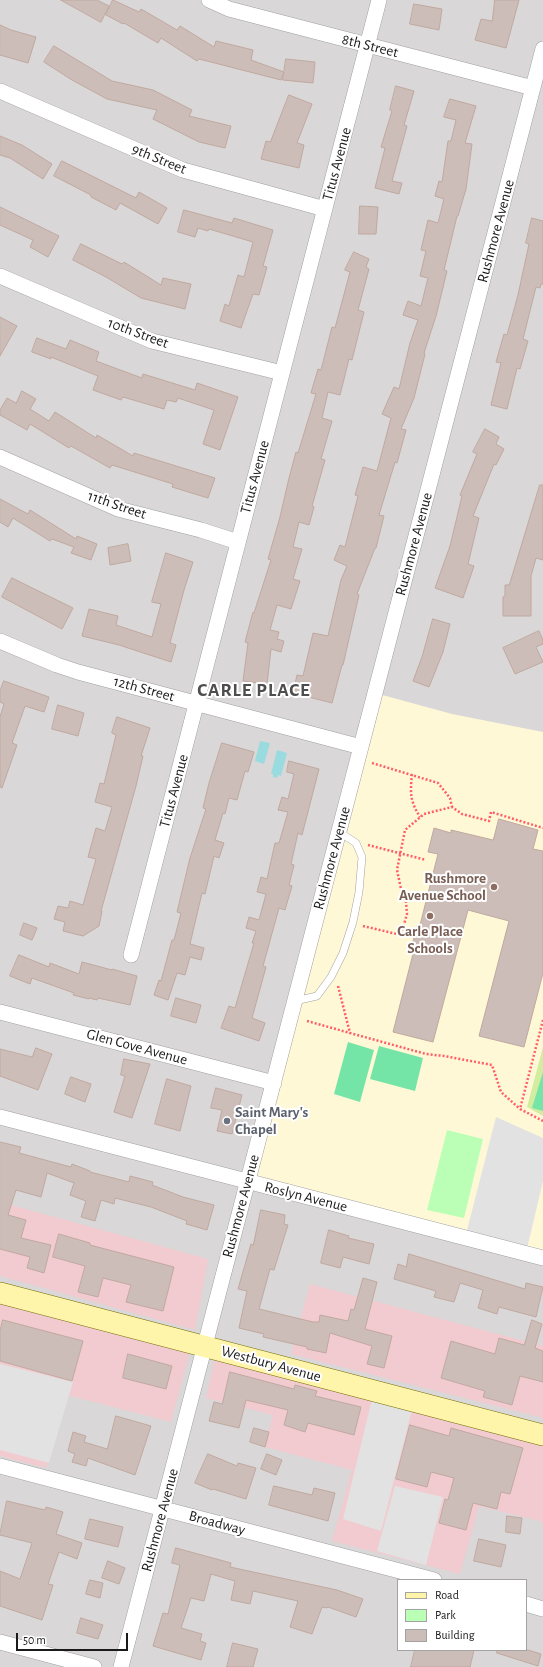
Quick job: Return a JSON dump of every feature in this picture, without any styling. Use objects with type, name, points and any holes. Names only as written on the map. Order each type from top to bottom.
[{"type":"main road","name":"Westbury Avenue","points":[[0,1293],[543,1435]]},
{"type":"street","name":"8th Street","points":[[209,0],[229,9],[533,88]]},
{"type":"street","name":"Titus Avenue","points":[[131,954],[379,0]]},
{"type":"street","name":"Rushmore Avenue","points":[[121,1667],[543,49]]},
{"type":"street","name":"9th Street","points":[[0,91],[183,170],[325,209]]},
{"type":"street","name":"10th Street","points":[[0,276],[152,341],[282,373]]},
{"type":"street","name":"11th Street","points":[[0,457],[118,509],[201,530],[238,542]]},
{"type":"street","name":"12th Street","points":[[0,641],[57,665],[78,672],[361,747]]},
{"type":"street","name":"Glen Cove Avenue","points":[[0,1012],[274,1083]]},
{"type":"street","name":"Roslyn Avenue","points":[[0,1117],[543,1258]]},
{"type":"street","name":"Broadway","points":[[0,1466],[430,1579]]},
{"type":"street","points":[[527,1604],[543,1609]]},
{"type":"street","points":[[0,1642],[94,1667]]},
{"type":"lane","points":[[295,1001],[317,996],[332,977],[343,953],[352,922],[359,892],[362,857],[356,844],[339,831]]},
{"type":"path","points":[[369,763],[412,774],[438,783],[450,798],[452,807],[462,814],[489,821],[491,812],[543,828]]},
{"type":"path","points":[[412,774],[410,791],[413,806],[420,817]]},
{"type":"path","points":[[363,926],[401,935],[407,914],[406,902],[401,889],[397,870],[405,830],[424,814],[452,807]]},
{"type":"path","points":[[366,844],[426,860]]},
{"type":"path","points":[[338,986],[350,1033]]},
{"type":"path","points":[[520,1109],[543,1020]]},
{"type":"path","points":[[307,1022],[426,1054],[492,1065],[501,1092],[520,1109],[543,1121]]},
{"type":"shaded area","points":[[0,0],[543,0],[543,1667],[0,1667]]},
{"type":"shaded area","name":"Carle Place Schools","points":[[375,693],[452,714],[543,732],[543,1258],[248,1182]]},
{"type":"shaded area","points":[[496,1117],[543,1138],[543,1181],[526,1253],[465,1238]]},
{"type":"shaded area","points":[[0,1202],[208,1259],[195,1330],[0,1276]]},
{"type":"shaded area","points":[[310,1284],[543,1346],[543,1418],[291,1354]]},
{"type":"shaded area","points":[[0,1301],[190,1351],[171,1422],[67,1395],[46,1468],[0,1456]]},
{"type":"shaded area","points":[[215,1358],[543,1444],[543,1522],[479,1506],[460,1574],[332,1541],[352,1470],[265,1447],[273,1415],[206,1398]]},
{"type":"shaded area","points":[[0,1364],[73,1382],[49,1463],[0,1450]]},
{"type":"shaded area","points":[[372,1399],[412,1410],[381,1531],[343,1519]]},
{"type":"shaded area","points":[[395,1486],[443,1497],[426,1565],[377,1551]]},
{"type":"green space","points":[[348,1042],[374,1050],[360,1102],[334,1094]]},
{"type":"green space","points":[[379,1046],[423,1058],[415,1091],[370,1079]]},
{"type":"green space","points":[[543,1047],[543,1116],[527,1107]]},
{"type":"green space","points":[[543,1072],[543,1111],[532,1108]]},
{"type":"green space","points":[[447,1130],[483,1139],[464,1218],[427,1210]]},
{"type":"water","points":[[260,741],[270,743],[264,764],[255,761]]},
{"type":"water","points":[[277,750],[287,753],[281,776],[278,775],[277,778],[273,777],[273,774],[271,774]]},
{"type":"building","points":[[61,0],[97,0],[109,6],[101,22]]},
{"type":"building","points":[[113,0],[139,12],[141,9],[177,30],[180,26],[214,47],[216,41],[253,50],[251,60],[284,72],[281,80],[199,59],[197,61],[161,38],[158,43],[124,23],[123,24],[106,15]]},
{"type":"building","points":[[495,0],[519,0],[506,48],[475,40],[481,19],[492,21]]},
{"type":"building","points":[[414,4],[442,9],[439,30],[410,24]]},
{"type":"building","points":[[0,25],[11,30],[36,37],[28,63],[0,55]]},
{"type":"building","points":[[54,46],[112,81],[153,90],[192,110],[189,116],[231,126],[225,148],[199,142],[153,119],[157,110],[107,99],[72,80],[44,62]]},
{"type":"building","points":[[286,59],[315,62],[313,83],[283,80]]},
{"type":"building","points":[[396,86],[414,91],[404,125],[407,126],[392,181],[402,183],[399,194],[375,188],[385,148],[381,147],[392,111],[390,110]]},
{"type":"building","points":[[289,95],[312,104],[297,143],[304,145],[299,168],[261,159],[266,141],[270,142]]},
{"type":"building","points":[[450,99],[476,106],[465,143],[472,144],[466,189],[457,216],[444,270],[447,271],[436,316],[424,353],[414,398],[401,429],[406,430],[397,463],[395,462],[379,515],[384,516],[376,548],[357,594],[359,595],[343,665],[332,703],[293,693],[297,675],[303,676],[313,633],[328,636],[341,580],[347,566],[334,560],[340,545],[345,547],[358,496],[355,495],[363,467],[377,471],[391,418],[382,414],[394,387],[399,389],[410,343],[418,320],[403,315],[408,301],[421,306],[428,278],[420,276],[426,251],[421,250],[428,220],[438,223],[444,199],[435,196],[439,181],[442,182],[448,141],[451,141],[456,120],[444,117]]},
{"type":"building","points":[[0,136],[22,145],[52,164],[43,179],[10,158],[0,155]]},
{"type":"building","points":[[62,161],[136,198],[139,192],[167,208],[158,224],[120,203],[116,210],[54,176]]},
{"type":"building","points":[[360,206],[378,207],[376,234],[359,234]]},
{"type":"building","points":[[0,207],[59,236],[48,257],[30,247],[33,240],[0,225]]},
{"type":"building","points":[[184,210],[232,223],[234,218],[273,230],[263,266],[267,267],[259,295],[253,294],[241,328],[220,321],[225,304],[229,306],[238,275],[244,277],[253,242],[209,229],[208,231],[198,228],[195,237],[178,232]]},
{"type":"building","points":[[532,218],[543,221],[543,284],[541,284],[540,288],[536,287],[523,339],[528,341],[520,369],[517,368],[507,409],[491,405],[501,363],[496,362],[504,334],[507,335],[518,295],[529,244],[526,243]]},
{"type":"building","points":[[81,244],[122,264],[124,262],[161,285],[163,278],[191,284],[185,309],[141,298],[106,277],[73,260]]},
{"type":"building","points":[[354,252],[369,259],[366,267],[369,269],[358,310],[364,312],[352,360],[349,359],[340,395],[328,392],[322,418],[332,421],[321,459],[325,460],[312,506],[314,507],[309,525],[299,522],[293,547],[302,549],[293,579],[300,581],[291,609],[277,605],[270,630],[279,632],[277,639],[284,641],[281,652],[271,649],[267,684],[243,681],[248,643],[245,642],[253,612],[254,613],[271,560],[268,559],[296,452],[298,453],[316,394],[311,393],[318,369],[321,370],[332,327],[335,328],[350,272],[345,270]]},
{"type":"building","points":[[0,317],[17,326],[0,356]]},
{"type":"building","points":[[37,338],[66,349],[70,340],[99,352],[96,361],[142,378],[143,374],[195,390],[197,383],[238,397],[220,450],[203,444],[214,410],[178,398],[176,402],[167,400],[164,409],[123,397],[121,400],[93,390],[98,376],[51,357],[51,359],[32,352]]},
{"type":"building","points":[[22,391],[36,399],[30,409],[49,421],[55,412],[96,438],[97,435],[133,456],[134,453],[215,478],[208,498],[172,487],[173,484],[112,465],[110,468],[71,446],[69,448],[30,424],[27,430],[0,415],[0,410],[7,398],[16,403]]},
{"type":"building","points":[[485,429],[499,437],[496,444],[504,449],[496,465],[494,464],[473,516],[479,518],[468,564],[474,566],[463,598],[435,588],[450,546],[462,496],[460,495],[477,454],[473,452]]},
{"type":"building","points":[[540,485],[543,485],[543,560],[536,558],[531,576],[531,616],[503,616],[503,597],[505,596],[505,585],[509,585]]},
{"type":"building","points":[[0,499],[28,514],[30,510],[76,539],[77,536],[97,544],[91,560],[71,553],[74,547],[52,539],[50,541],[13,518],[8,527],[0,522]]},
{"type":"building","points":[[128,544],[131,561],[110,565],[108,548]]},
{"type":"building","points":[[166,553],[193,562],[170,643],[176,645],[171,662],[119,645],[82,636],[89,609],[118,616],[116,625],[152,637],[161,604],[152,602]]},
{"type":"building","points":[[12,578],[73,608],[62,629],[2,597]]},
{"type":"building","points":[[433,619],[450,624],[443,652],[429,687],[413,681]]},
{"type":"building","points":[[539,631],[543,644],[536,647],[543,662],[515,674],[503,648]]},
{"type":"building","points":[[4,681],[49,697],[44,712],[25,706],[12,743],[17,745],[2,788],[0,787],[0,717],[4,704],[0,702],[0,691]]},
{"type":"building","points":[[58,705],[84,713],[78,736],[52,729]]},
{"type":"building","points":[[117,717],[150,728],[141,756],[143,756],[136,786],[101,911],[99,926],[83,936],[63,931],[65,922],[54,919],[58,906],[68,908],[70,901],[83,905],[96,859],[88,857],[96,828],[105,831],[112,807],[95,802],[100,783],[104,784],[116,735],[112,733]]},
{"type":"building","points":[[222,743],[254,752],[248,772],[245,771],[237,800],[229,798],[225,814],[223,813],[215,840],[224,843],[219,858],[214,856],[205,894],[202,893],[190,944],[204,948],[201,960],[190,957],[185,975],[177,973],[168,1000],[154,995],[159,980],[161,981],[172,940],[174,940],[181,913],[177,912],[190,858],[206,809],[203,808],[209,783]]},
{"type":"building","points":[[289,761],[319,769],[302,835],[298,833],[291,864],[294,865],[289,885],[292,886],[285,910],[279,908],[263,966],[266,967],[252,1018],[265,1023],[259,1041],[221,1028],[229,1006],[235,1008],[254,943],[252,943],[256,931],[246,928],[249,917],[259,920],[266,894],[257,892],[261,877],[267,879],[275,843],[279,843],[288,812],[278,810],[282,797],[288,799],[294,774],[287,772]]},
{"type":"building","points":[[499,819],[538,830],[533,849],[543,851],[543,973],[524,1047],[479,1036],[509,921],[468,910],[433,1042],[393,1032],[414,950],[411,950],[417,925],[420,925],[438,854],[428,852],[434,828],[451,833],[451,830],[493,840]]},
{"type":"building","points":[[24,923],[37,928],[32,940],[20,935]]},
{"type":"building","points":[[19,955],[49,967],[50,963],[79,974],[82,962],[137,976],[130,1005],[98,998],[97,1000],[89,999],[73,995],[74,993],[32,978],[30,984],[10,976]]},
{"type":"building","points":[[176,998],[201,1005],[196,1023],[171,1016]]},
{"type":"building","points":[[36,1048],[52,1054],[38,1090],[0,1076],[0,1049],[32,1057]]},
{"type":"building","points":[[124,1059],[150,1064],[132,1118],[114,1112],[125,1076],[121,1075]]},
{"type":"building","points":[[71,1077],[91,1084],[85,1102],[65,1094]]},
{"type":"building","points":[[167,1079],[191,1086],[180,1131],[155,1124]]},
{"type":"building","name":"Saint Mary's Chapel","points":[[216,1088],[242,1095],[232,1134],[217,1131],[222,1110],[211,1108]]},
{"type":"building","points":[[0,1142],[21,1147],[19,1153],[71,1167],[72,1164],[90,1172],[129,1182],[130,1176],[153,1182],[152,1185],[183,1197],[214,1205],[207,1230],[186,1224],[187,1221],[151,1207],[115,1198],[114,1204],[101,1200],[95,1221],[81,1217],[86,1201],[70,1195],[74,1183],[47,1173],[41,1197],[16,1190],[8,1215],[26,1220],[21,1238],[51,1245],[44,1273],[27,1268],[30,1257],[0,1249]]},
{"type":"building","points":[[261,1210],[285,1215],[284,1224],[288,1225],[274,1270],[270,1269],[259,1309],[313,1322],[319,1322],[320,1315],[348,1321],[351,1309],[354,1310],[363,1278],[377,1282],[365,1329],[392,1336],[384,1368],[367,1364],[372,1346],[330,1333],[326,1353],[263,1337],[264,1334],[239,1328],[247,1291],[238,1289],[251,1244],[253,1245]]},
{"type":"building","points":[[329,1230],[349,1236],[348,1238],[374,1244],[369,1264],[343,1257],[340,1268],[321,1263]]},
{"type":"building","points":[[59,1234],[90,1243],[90,1245],[174,1267],[163,1311],[126,1302],[131,1285],[103,1278],[98,1297],[78,1292],[85,1266],[53,1257]]},
{"type":"building","points":[[409,1254],[525,1289],[526,1283],[543,1287],[536,1317],[499,1307],[497,1314],[478,1308],[483,1290],[460,1283],[454,1302],[434,1297],[436,1291],[394,1279],[398,1264],[406,1267]]},
{"type":"building","points":[[3,1320],[83,1341],[72,1381],[0,1361],[0,1331]]},
{"type":"building","points":[[532,1320],[542,1324],[535,1348],[543,1351],[543,1382],[520,1376],[512,1405],[483,1397],[485,1391],[441,1378],[451,1341],[495,1354],[499,1338],[524,1345]]},
{"type":"building","points":[[128,1354],[172,1366],[166,1389],[123,1378]]},
{"type":"building","points":[[230,1372],[294,1389],[295,1385],[317,1391],[315,1396],[361,1407],[354,1435],[308,1423],[305,1432],[284,1425],[288,1410],[246,1400],[239,1428],[209,1421],[214,1402],[222,1404]]},
{"type":"building","points":[[116,1416],[151,1426],[135,1475],[88,1458],[86,1466],[72,1462],[75,1454],[68,1451],[73,1432],[86,1436],[84,1442],[107,1449]]},
{"type":"building","points":[[410,1425],[449,1436],[451,1428],[523,1448],[510,1494],[501,1492],[497,1509],[473,1503],[466,1530],[439,1523],[445,1499],[448,1500],[454,1478],[431,1472],[427,1487],[396,1479]]},
{"type":"building","points":[[254,1428],[269,1432],[265,1447],[250,1442]]},
{"type":"building","points":[[208,1454],[237,1466],[238,1463],[256,1468],[246,1499],[213,1489],[212,1490],[195,1483]]},
{"type":"building","points":[[267,1454],[282,1460],[276,1475],[261,1469]]},
{"type":"building","points":[[274,1486],[312,1495],[314,1488],[335,1493],[328,1521],[269,1505]]},
{"type":"building","points":[[7,1501],[45,1510],[46,1507],[63,1512],[56,1534],[82,1543],[77,1559],[59,1552],[48,1584],[53,1585],[42,1620],[0,1606],[0,1571],[20,1579],[32,1543],[0,1535]]},
{"type":"building","points":[[507,1516],[522,1518],[520,1534],[506,1532]]},
{"type":"building","points":[[90,1519],[123,1527],[118,1547],[85,1539]]},
{"type":"building","points":[[479,1539],[506,1545],[501,1567],[474,1561]]},
{"type":"building","points":[[176,1548],[231,1563],[230,1567],[337,1590],[363,1599],[356,1617],[328,1607],[322,1607],[312,1634],[290,1627],[298,1601],[253,1591],[250,1604],[231,1600],[235,1581],[211,1574],[204,1601],[191,1598],[181,1628],[202,1634],[200,1641],[206,1643],[201,1660],[153,1646],[163,1613],[168,1614],[180,1565],[172,1563]]},
{"type":"building","points":[[108,1561],[125,1568],[119,1584],[102,1578]]},
{"type":"building","points":[[90,1580],[103,1583],[100,1598],[86,1594]]},
{"type":"building","points":[[81,1618],[103,1625],[98,1639],[77,1633]]},
{"type":"building","points":[[233,1643],[258,1649],[253,1667],[227,1667]]},
{"type":"building","points":[[528,1650],[541,1654],[538,1666],[497,1653],[497,1651]]},
{"type":"building","points":[[415,1651],[474,1651],[470,1667],[411,1667]]},
{"type":"place","name":"Rushmore Avenue School","points":[[494,887]]},
{"type":"place","name":"Carle Place Schools","points":[[430,916]]},
{"type":"place","name":"Saint Mary's Chapel","points":[[227,1121]]},
{"type":"district","name":"CARLE PLACE","points":[[254,690]]}]
